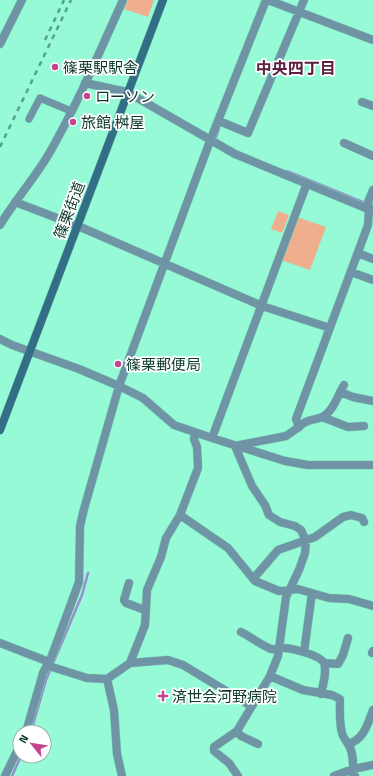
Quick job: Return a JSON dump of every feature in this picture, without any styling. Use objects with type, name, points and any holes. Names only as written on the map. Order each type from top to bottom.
[{"type":"main road","name":"篠栗街道","points":[[0,430],[163,0]]},
{"type":"street","points":[[0,44],[22,0]]},
{"type":"street","points":[[0,226],[49,154],[85,83],[123,0]]},
{"type":"street","points":[[28,724],[43,673],[79,582],[80,526],[119,386],[210,142],[267,0],[373,40]]},
{"type":"street","points":[[219,121],[248,134],[304,0]]},
{"type":"street","points":[[85,83],[127,92],[160,110],[210,142],[235,154],[371,210]]},
{"type":"street","points":[[29,119],[40,98],[71,111]]},
{"type":"street","points":[[362,102],[373,106]]},
{"type":"street","points":[[344,143],[373,156]]},
{"type":"street","points":[[212,438],[307,183]]},
{"type":"street","points":[[299,427],[296,419],[368,225],[371,210],[368,202],[373,190]]},
{"type":"street","points":[[15,202],[78,226],[262,306],[330,328]]},
{"type":"street","points":[[358,253],[373,259]]},
{"type":"street","points":[[351,272],[373,280]]},
{"type":"street","points":[[0,339],[119,386],[143,398],[174,425],[195,433],[285,461],[308,465],[373,465]]},
{"type":"street","points":[[322,417],[332,406],[342,389],[353,397],[373,401]]},
{"type":"street","points":[[235,446],[286,436],[312,418],[322,417],[348,427],[364,426]]},
{"type":"street","points":[[130,663],[145,625],[147,590],[161,557],[166,538],[180,515],[198,468],[197,447],[194,439],[195,433]]},
{"type":"street","points":[[235,446],[252,486],[265,505],[269,515],[280,522],[301,530],[306,541],[305,553],[299,570],[288,591],[279,648],[270,676],[237,731],[214,747],[214,751],[229,763],[238,776]]},
{"type":"street","points":[[180,515],[228,548],[253,580],[279,591],[298,589],[329,598],[349,599],[373,606]]},
{"type":"street","points":[[253,580],[278,550],[306,541],[343,518],[351,516],[362,518],[364,522]]},
{"type":"street","points":[[129,583],[124,600],[126,603],[145,610]]},
{"type":"street","points":[[304,652],[312,593]]},
{"type":"street","points":[[241,632],[272,649],[283,648],[304,652],[320,658],[324,663],[324,679],[321,694]]},
{"type":"street","points":[[324,663],[338,664],[343,655],[348,638]]},
{"type":"street","points":[[0,643],[48,663],[52,667],[87,678],[107,679],[130,663],[168,660],[183,665],[251,706]]},
{"type":"street","points":[[270,676],[303,690],[340,699],[339,712],[342,733],[348,744],[354,762],[354,772]]},
{"type":"street","points":[[107,679],[114,710],[117,754],[122,776]]},
{"type":"street","points":[[348,744],[359,738],[370,724],[373,710]]},
{"type":"street","points":[[237,731],[241,736],[258,744]]},
{"type":"street","points":[[5,776],[12,762]]},
{"type":"street","points":[[334,776],[354,772],[373,765]]},
{"type":"shaded area","points":[[128,0],[154,0],[148,17],[124,9]]},
{"type":"shaded area","points":[[278,211],[289,215],[282,233],[271,229]]},
{"type":"shaded area","points":[[297,217],[326,227],[310,270],[281,260]]},
{"type":"waterway","points":[[215,140],[219,129]]},
{"type":"waterway","points":[[287,171],[365,203]]},
{"type":"waterway","points":[[33,724],[46,680],[82,595],[88,573]]},
{"type":"waterway","points":[[12,776],[17,764]]},
{"type":"railway","points":[[45,40],[64,0]]},
{"type":"railway","points":[[0,147],[71,0]]},
{"type":"place","name":"篠栗駅駅舎","points":[[55,67]]},
{"type":"place","name":"ローソン","points":[[87,96]]},
{"type":"place","name":"旅館 桝屋","points":[[73,122]]},
{"type":"place","name":"篠栗郵便局","points":[[118,364]]},
{"type":"place","name":"済世会河野病院","points":[[163,696]]},
{"type":"district","name":"中央四丁目","points":[[296,68]]}]
